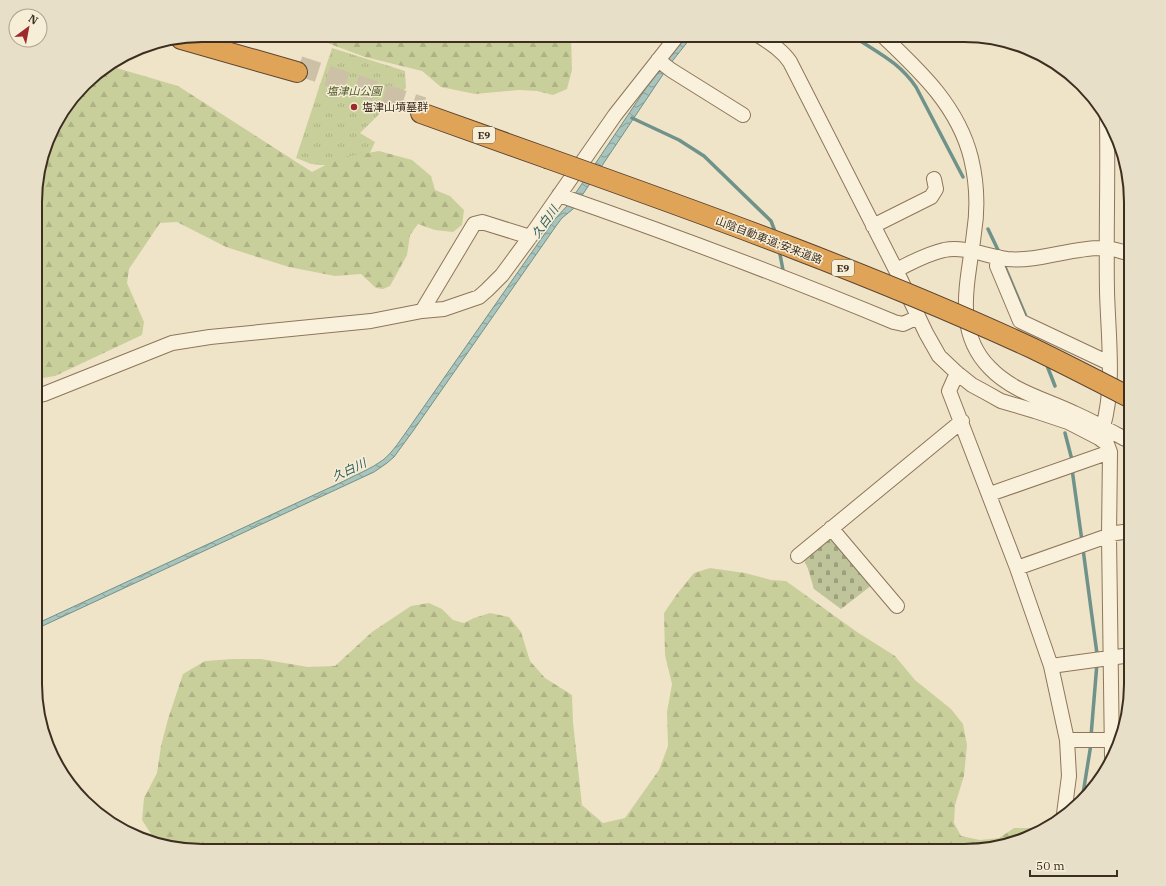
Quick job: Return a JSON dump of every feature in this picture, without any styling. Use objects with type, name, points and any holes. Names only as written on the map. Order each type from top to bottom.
[{"type":"highway","points":[[193,42],[298,69],[215,42]]},
{"type":"highway","name":"山陰自動車道;安来道路","points":[[422,110],[700,206],[883,277],[1034,343],[1124,388]]},
{"type":"highway","name":"山陰自動車道;安来道路","points":[[548,154],[910,295],[1032,348],[1124,394]]},
{"type":"street","points":[[42,394],[172,344],[196,339],[371,321],[422,311],[444,309],[479,297],[502,275],[615,116],[664,64],[675,42]]},
{"type":"street","points":[[768,42],[786,56],[939,356],[972,385],[1001,401],[1068,422],[1099,438],[1107,444],[1110,452],[1110,657],[1115,734]]},
{"type":"street","points":[[890,42],[932,84],[948,106],[963,132],[971,157],[976,187],[976,214],[972,252],[966,280],[967,323],[969,334],[976,351],[989,368],[1018,390],[1074,412],[1124,438]]},
{"type":"street","points":[[664,64],[742,115]]},
{"type":"street","points":[[1103,427],[1108,410],[1109,363],[1106,248],[1108,172],[1107,131]]},
{"type":"street","points":[[873,226],[931,196],[936,189],[934,179]]},
{"type":"street","points":[[559,195],[666,233],[836,298],[894,322],[903,324],[918,317]]},
{"type":"street","points":[[422,311],[474,224],[482,222],[530,237]]},
{"type":"street","points":[[896,270],[928,254],[945,250],[958,249],[1008,259],[1032,258],[1095,248],[1106,248],[1124,252]]},
{"type":"street","points":[[998,257],[997,266],[1020,320],[1109,363]]},
{"type":"street","points":[[957,373],[949,391],[990,494],[1051,666],[1067,740],[1069,776],[1065,808]]},
{"type":"street","points":[[798,556],[962,422]]},
{"type":"street","points":[[990,494],[1110,452]]},
{"type":"street","points":[[831,528],[897,606]]},
{"type":"street","points":[[1017,568],[1109,536],[1116,532],[1124,531]]},
{"type":"street","points":[[1051,666],[1124,656]]},
{"type":"street","points":[[1067,740],[1113,742]]},
{"type":"green space","points":[[327,42],[571,42],[572,70],[567,89],[553,95],[537,91],[519,90],[475,94],[441,87],[422,71],[365,57]]},
{"type":"green space","name":"塩津山公園","points":[[332,48],[405,71],[406,88],[360,133],[375,142],[368,157],[333,166],[311,164],[296,158]]},
{"type":"green space","points":[[115,68],[178,86],[312,172],[339,158],[379,151],[412,160],[431,176],[435,190],[450,196],[464,210],[462,225],[453,232],[435,230],[418,224],[410,235],[407,255],[390,286],[383,289],[376,288],[361,274],[335,276],[289,267],[226,247],[177,222],[160,223],[129,269],[127,283],[144,322],[142,335],[55,376],[42,378],[43,181],[47,161],[63,122],[89,89]]},
{"type":"green space","points":[[833,537],[872,585],[841,609],[814,589],[804,560],[829,538]]},
{"type":"green space","points":[[710,568],[745,573],[771,580],[786,581],[857,632],[895,656],[915,680],[951,709],[963,724],[967,745],[964,776],[955,805],[954,823],[961,836],[980,840],[999,838],[1014,828],[1033,828],[1005,839],[974,844],[192,844],[161,839],[152,835],[142,820],[144,798],[157,773],[161,746],[168,719],[183,674],[205,661],[232,659],[261,659],[308,667],[335,666],[372,632],[411,606],[429,603],[442,609],[453,620],[464,623],[490,613],[509,617],[521,632],[530,661],[545,678],[572,695],[573,722],[582,805],[603,823],[625,818],[659,770],[668,746],[667,712],[672,684],[665,655],[664,613],[694,573]]},
{"type":"water","points":[[681,42],[687,42],[670,64],[573,209],[562,218],[556,226],[394,457],[374,472],[42,626],[42,621],[344,481],[374,466],[387,457],[409,428],[555,219],[567,206],[646,88]]},
{"type":"waterway","points":[[862,42],[892,62],[910,79],[916,87],[963,177]]},
{"type":"waterway","points":[[632,118],[679,140],[704,156],[771,221],[776,234]]},
{"type":"waterway","points":[[988,229],[998,250]]},
{"type":"waterway","points":[[779,249],[783,270]]},
{"type":"waterway","points":[[1005,267],[1027,319]]},
{"type":"waterway","points":[[1046,363],[1055,386]]},
{"type":"waterway","points":[[1065,433],[1072,460]]},
{"type":"waterway","points":[[1072,469],[1082,541]]},
{"type":"waterway","points":[[1083,549],[1097,654]]},
{"type":"waterway","points":[[1091,736],[1097,663]]},
{"type":"waterway","points":[[1084,789],[1091,744]]},
{"type":"tunnel","points":[[299,66],[423,107]]},
{"type":"place","name":"塩津山墳墓群","points":[[354,107]]},
{"type":"water label","name":"久白川","points":[[545,222]]},
{"type":"water label","name":"久白川","points":[[349,470]]}]
